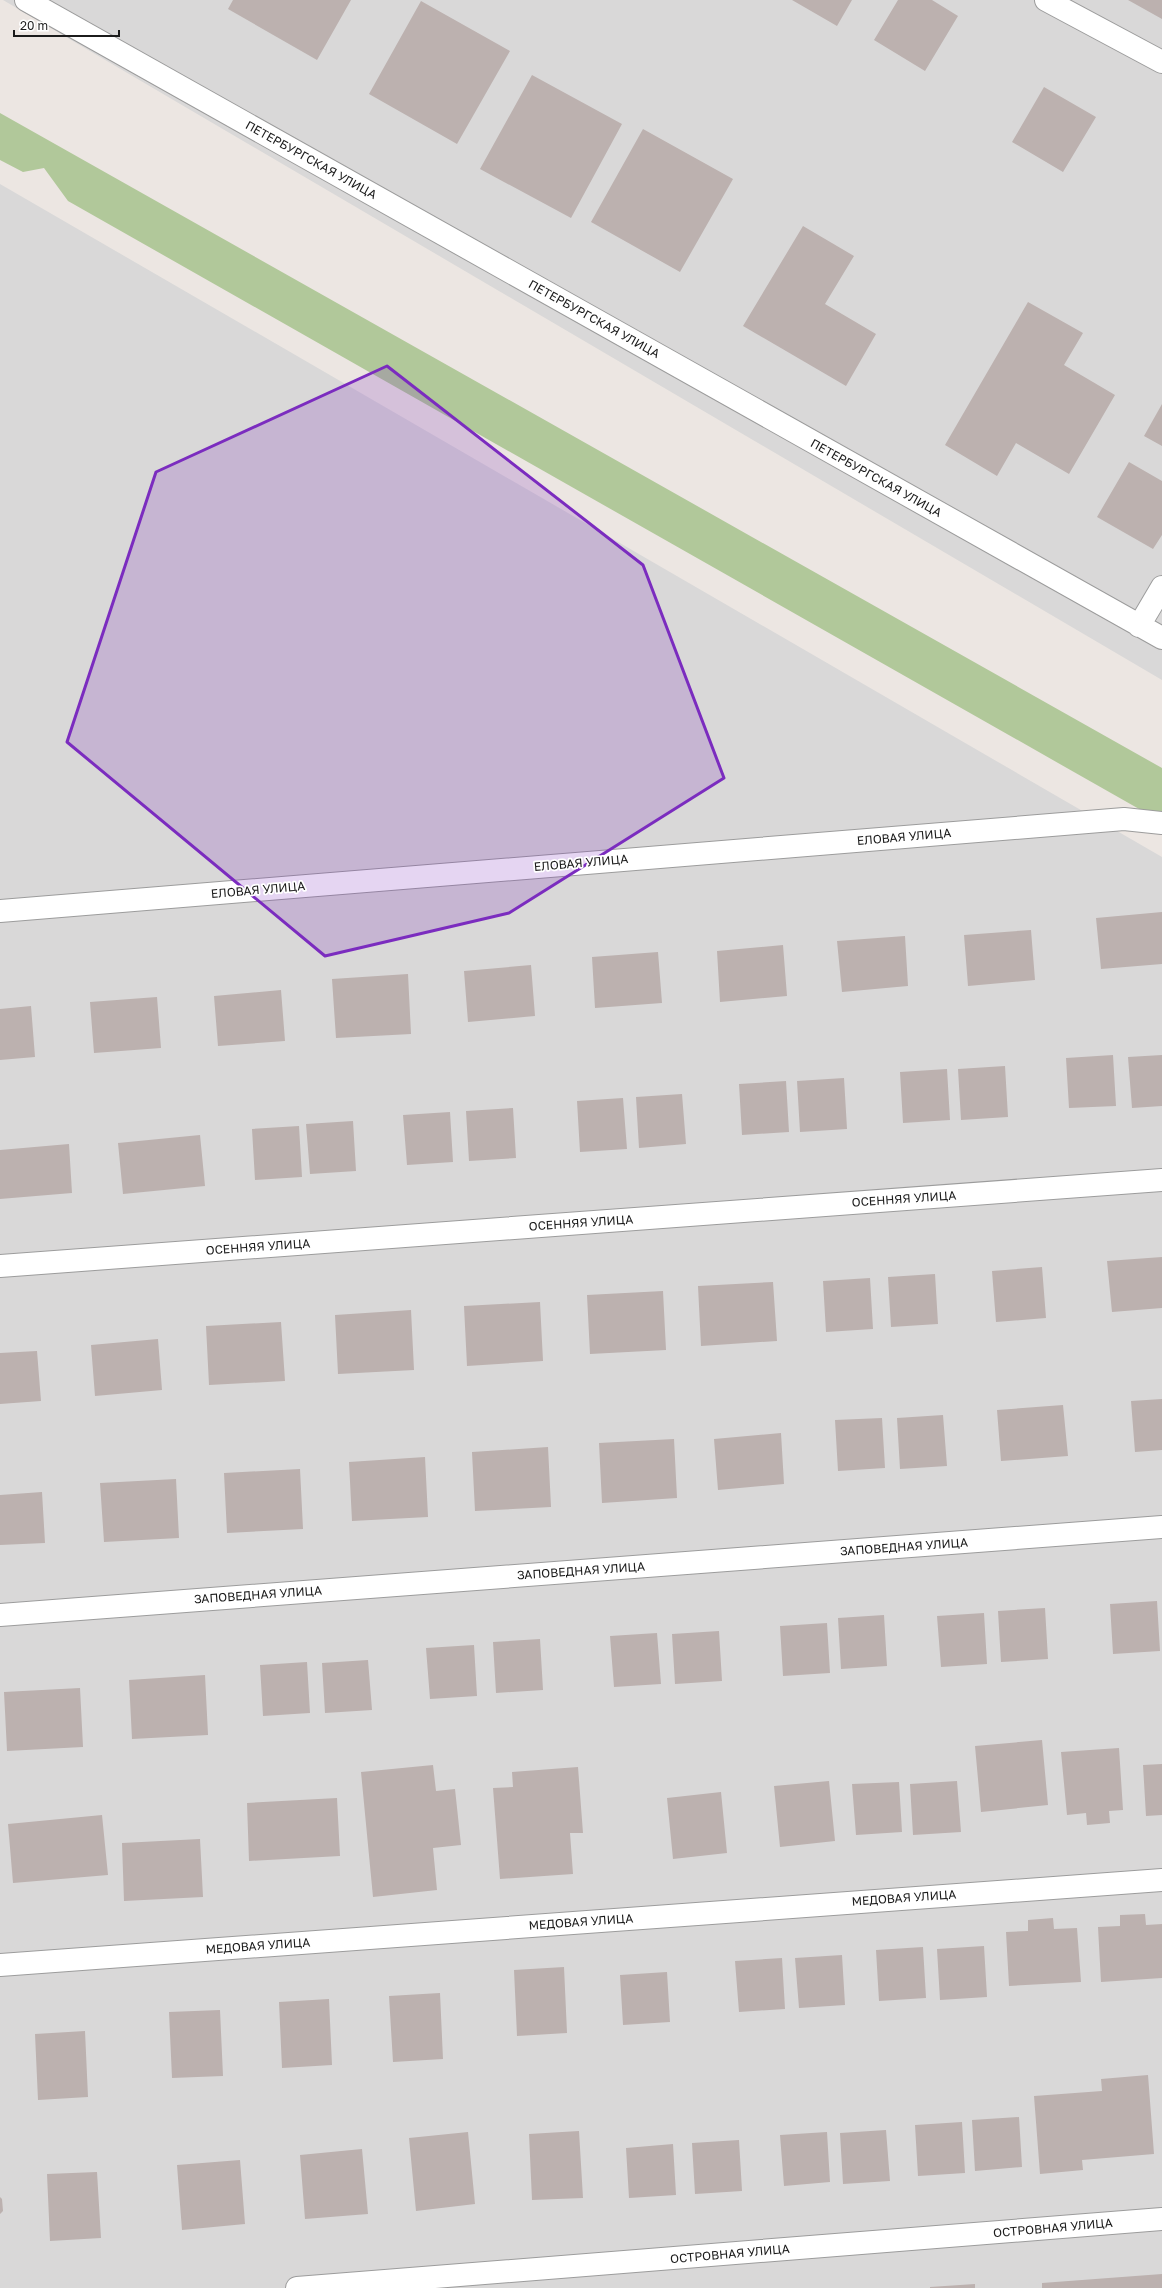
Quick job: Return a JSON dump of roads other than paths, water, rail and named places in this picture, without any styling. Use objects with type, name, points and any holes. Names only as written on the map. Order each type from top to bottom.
[{"type":"street","name":"ПЕТЕРБУРГСКАЯ УЛИЦА","points":[[26,0],[1162,638]]},
{"type":"street","points":[[1046,0],[1162,62]]},
{"type":"street","points":[[1139,626],[1162,587]]},
{"type":"street","name":"ЕЛОВАЯ УЛИЦА","points":[[0,911],[1124,819],[1162,823]]},
{"type":"street","name":"ОСЕННЯЯ УЛИЦА","points":[[0,1266],[1162,1180]]},
{"type":"street","name":"ЗАПОВЕДНАЯ УЛИЦА","points":[[0,1615],[1162,1527]]},
{"type":"street","name":"МЕДОВАЯ УЛИЦА","points":[[0,1964],[1162,1880]]},
{"type":"street","name":"ОСТРОВНАЯ УЛИЦА","points":[[297,2288],[1162,2219]]}]
